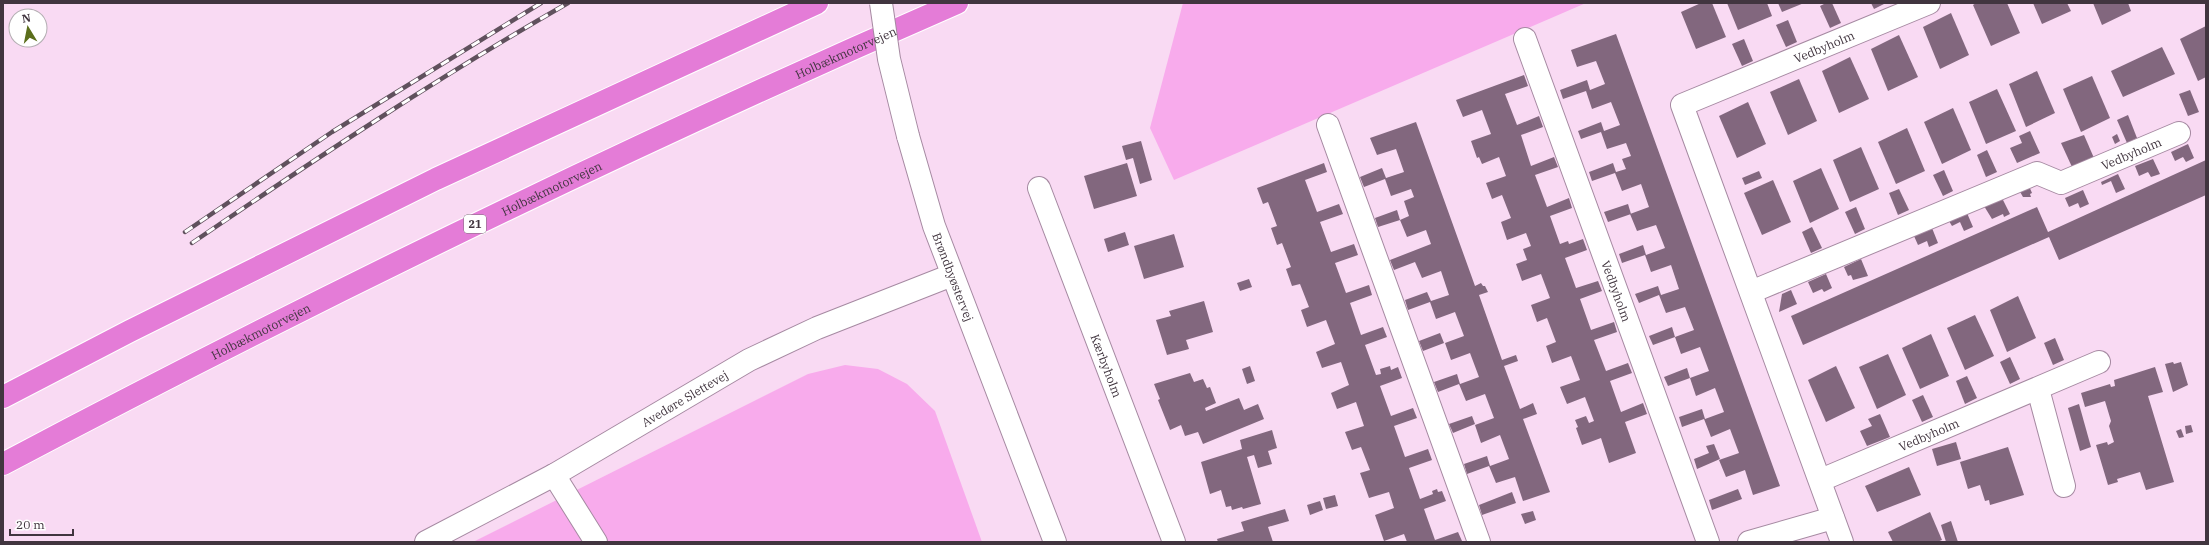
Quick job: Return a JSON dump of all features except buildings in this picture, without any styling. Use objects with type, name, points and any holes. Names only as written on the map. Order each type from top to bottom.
[{"type":"highway","points":[[3,397],[130,331],[436,179],[817,3]]},
{"type":"highway","name":"Holbækmotorvejen","points":[[3,464],[157,383],[475,224],[810,67],[957,3]]},
{"type":"street","name":"Brøndbyøstervej","points":[[881,3],[889,59],[908,136],[934,226],[1055,542]]},
{"type":"street","name":"Vedbyholm","points":[[1842,542],[1821,480],[1682,105],[1929,3]]},
{"type":"street","name":"Vedbyholm","points":[[1525,39],[1708,542]]},
{"type":"street","points":[[1328,125],[1479,542]]},
{"type":"street","name":"Vedbyholm","points":[[1751,292],[2037,173],[2061,183],[2179,133]]},
{"type":"street","name":"Kærbyholm","points":[[1039,188],[1174,542]]},
{"type":"street","name":"Avedøre Slettevej","points":[[426,542],[554,475],[749,360],[817,328],[952,275]]},
{"type":"street","name":"Vedbyholm","points":[[1821,480],[2099,362]]},
{"type":"street","points":[[2038,389],[2064,486]]},
{"type":"street","points":[[554,475],[596,542]]},
{"type":"street","points":[[1749,542],[1833,518]]},
{"type":"shaded area","points":[[1183,3],[1586,3],[1174,180],[1150,128]]},
{"type":"shaded area","points":[[845,365],[878,369],[907,384],[935,411],[982,542],[473,542],[808,374]]},
{"type":"railway","points":[[185,232],[332,132],[541,3]]},
{"type":"railway","points":[[192,243],[284,180],[378,119],[472,60],[568,3]]}]
